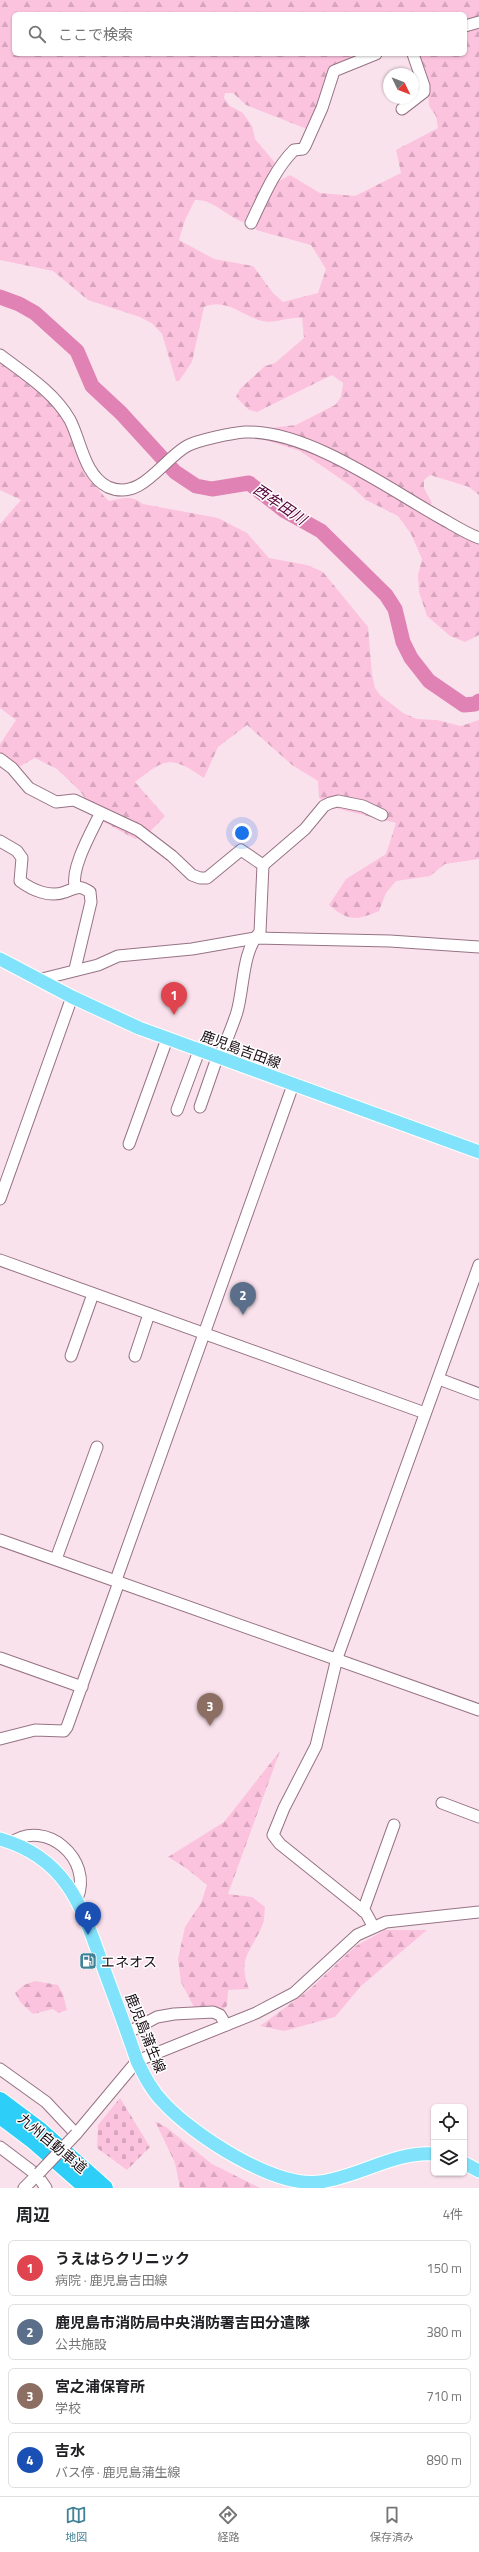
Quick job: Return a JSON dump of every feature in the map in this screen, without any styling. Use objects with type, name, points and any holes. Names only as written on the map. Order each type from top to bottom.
[{"type":"highway","name":"九州自動車道","points":[[0,2100],[40,2130],[105,2188]]},
{"type":"highway","name":"九州自動車道","points":[[0,2116],[32,2140],[87,2188]]},
{"type":"main road","name":"鹿児島吉田線","points":[[0,959],[72,997],[167,1039],[479,1152]]},
{"type":"main road","name":"鹿児島蒲生線","points":[[6,1841],[43,1860],[57,1872],[77,1899],[91,1930],[137,2061],[155,2092],[180,2118],[215,2144],[282,2178],[319,2182],[338,2179],[402,2156],[431,2154]]},
{"type":"main road","points":[[467,2165],[479,2171]]},
{"type":"street","points":[[467,25],[479,22]]},
{"type":"street","points":[[251,223],[270,184],[285,160],[294,150],[303,149],[305,146],[322,108],[334,71],[371,56]]},
{"type":"street","points":[[402,109],[424,92],[424,86],[414,56]]},
{"type":"street","points":[[0,355],[38,383],[61,407],[70,421],[92,472],[107,486],[131,489],[163,467],[187,446],[245,432],[274,434],[306,443],[479,538]]},
{"type":"street","points":[[0,759],[12,768],[29,788],[56,802],[74,800],[100,814],[138,830],[172,856],[192,875],[200,878],[206,878],[241,850],[263,866]]},
{"type":"street","points":[[200,1107],[236,1014],[255,938],[260,932],[263,866],[309,826],[324,806],[330,803],[338,802],[363,806],[382,815]]},
{"type":"street","points":[[75,886],[74,881],[78,862],[100,814]]},
{"type":"street","points":[[0,841],[17,851],[22,858],[20,881],[30,888],[48,893],[64,893],[75,886],[83,887],[90,892],[91,902],[75,969]]},
{"type":"street","points":[[38,980],[75,969],[98,965],[118,956],[192,949],[255,938],[390,941],[479,947]]},
{"type":"street","points":[[0,1199],[72,997]]},
{"type":"street","points":[[129,1144],[167,1039]]},
{"type":"street","points":[[177,1110],[199,1051]]},
{"type":"street","points":[[0,1739],[35,1730],[64,1731],[82,1687],[292,1085]]},
{"type":"street","points":[[0,1260],[425,1414]]},
{"type":"street","points":[[373,1926],[363,1911],[280,1844],[273,1835],[284,1808],[316,1746],[337,1658],[479,1264]]},
{"type":"street","points":[[71,1356],[93,1294]]},
{"type":"street","points":[[135,1356],[149,1314]]},
{"type":"street","points":[[438,1379],[479,1394]]},
{"type":"street","points":[[56,1559],[97,1447]]},
{"type":"street","points":[[0,1540],[337,1658],[479,1710]]},
{"type":"street","points":[[0,1658],[82,1687]]},
{"type":"street","points":[[442,1803],[479,1817]]},
{"type":"street","points":[[363,1911],[394,1825]]},
{"type":"street","points":[[6,1841],[28,1834],[49,1838],[66,1848],[72,1855],[82,1878],[82,1887],[77,1899]]},
{"type":"street","points":[[24,2188],[76,2134],[137,2061],[256,2013],[294,1993],[310,1980],[342,1947],[357,1935],[373,1926],[402,1919],[479,1912]]},
{"type":"street","points":[[127,2033],[157,2017],[174,2014],[213,2012],[220,2015],[226,2025]]},
{"type":"street","points":[[0,2070],[46,2102],[76,2134]]},
{"type":"street","points":[[0,2147],[38,2174],[46,2188]]},
{"type":"green space","points":[[0,0],[479,0],[479,18],[467,22],[467,12],[12,12],[12,56],[362,56],[338,64],[313,125],[307,129],[246,105],[233,93],[225,93],[224,98],[230,106],[243,113],[252,126],[255,139],[277,165],[248,223],[235,218],[216,206],[195,200],[185,220],[179,240],[214,259],[253,266],[273,293],[283,302],[318,293],[326,269],[311,245],[256,230],[256,225],[273,184],[290,175],[320,193],[355,196],[401,173],[396,150],[438,128],[436,116],[429,106],[428,88],[416,56],[467,56],[467,29],[479,27],[479,495],[469,487],[430,475],[424,480],[424,488],[432,503],[428,506],[348,459],[327,449],[284,433],[262,429],[296,425],[335,405],[341,397],[343,383],[332,375],[257,412],[249,410],[236,397],[240,389],[265,366],[275,363],[304,338],[302,318],[267,322],[255,319],[234,308],[219,304],[204,307],[192,362],[179,381],[176,381],[162,334],[153,324],[140,317],[88,300],[53,271],[0,260]]},
{"type":"green space","points":[[0,360],[33,384],[55,405],[72,436],[93,481],[100,492],[109,501],[131,498],[143,504],[218,518],[247,533],[269,558],[307,565],[323,572],[368,627],[372,674],[375,688],[380,695],[403,713],[417,719],[437,720],[461,726],[479,720],[479,859],[445,864],[430,876],[396,881],[386,893],[379,911],[364,917],[347,917],[329,905],[346,879],[386,854],[396,823],[339,809],[319,798],[318,781],[292,765],[247,725],[218,747],[204,778],[183,766],[168,762],[154,768],[135,782],[165,816],[145,837],[135,839],[102,821],[80,791],[57,769],[35,758],[15,769],[0,755],[0,744],[16,720],[0,708],[0,524],[21,500],[0,490]]},
{"type":"green space","points":[[259,438],[267,438],[306,447],[479,543],[479,635],[465,642],[450,636],[427,616],[419,592],[418,575],[422,559],[411,534],[398,516],[366,500],[351,486],[300,451]]},
{"type":"green space","points":[[280,1751],[228,1894],[252,1897],[265,1907],[263,1924],[245,1962],[244,1970],[249,1989],[228,1990],[227,2006],[212,2019],[198,2015],[181,1982],[178,1959],[185,1927],[201,1903],[207,1885],[186,1868],[168,1857],[224,1822]]},
{"type":"green space","points":[[385,1930],[427,1930],[361,1986],[335,2017],[284,2031],[260,2026],[309,1990],[356,1946]]},
{"type":"green space","points":[[35,1981],[58,1985],[63,1994],[67,2010],[58,2013],[53,2009],[33,2014],[21,2003],[15,1993],[24,1985]]},
{"type":"green space","points":[[120,2098],[150,2147],[127,2170],[97,2148],[98,2125]]},
{"type":"green space","points":[[155,2121],[166,2127],[212,2164],[260,2188],[180,2188],[175,2163]]},
{"type":"waterway","name":"西牟田川","points":[[0,297],[19,304],[35,313],[77,351],[92,386],[121,413],[175,472],[196,486],[212,489],[249,483],[285,511],[321,531],[386,595],[395,609],[403,642],[411,658],[429,681],[464,705],[475,704],[479,701]]},
{"type":"place","name":"うえはらクリニック","points":[[174,1015]]},
{"type":"place","name":"鹿児島市消防局中央消防署吉田分遣隊","points":[[243,1315]]},
{"type":"place","name":"宮之浦保育所","points":[[210,1726]]},
{"type":"place","name":"吉水","points":[[88,1935]]},
{"type":"place","name":"エネオス","points":[[88,1961]]}]
